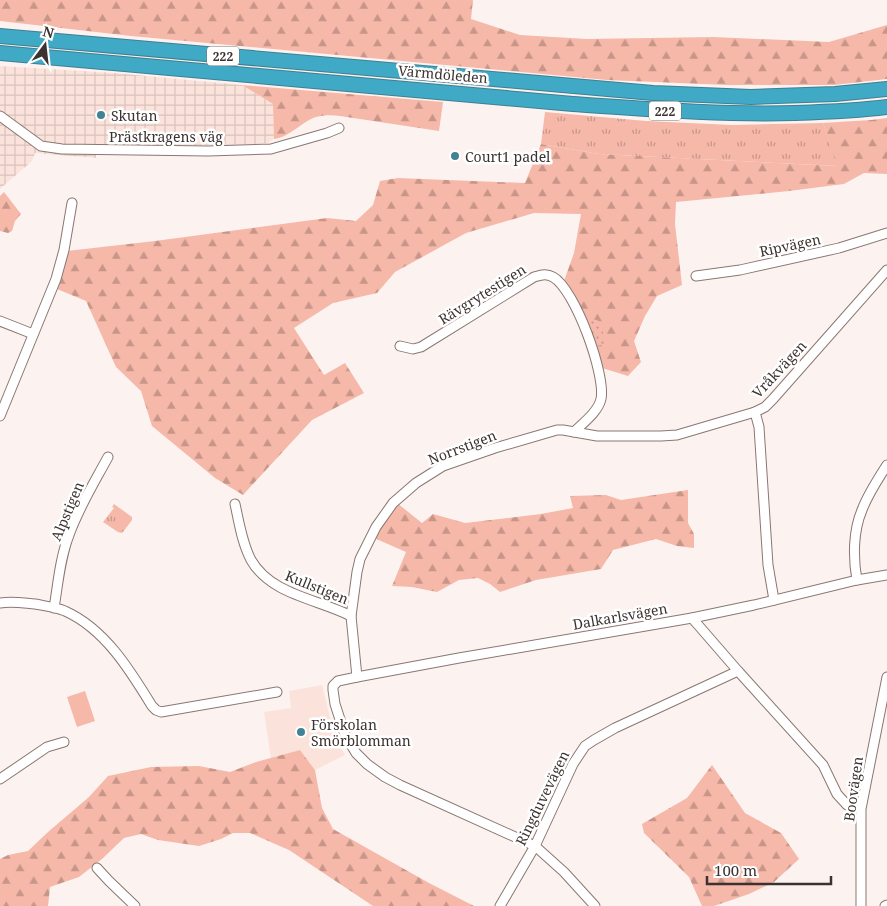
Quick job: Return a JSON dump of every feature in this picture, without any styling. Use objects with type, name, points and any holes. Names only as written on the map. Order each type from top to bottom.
[{"type":"highway","name":"Värmdöleden","points":[[0,36],[653,93],[751,97],[835,94],[887,89]]},
{"type":"highway","name":"Värmdöleden","points":[[0,54],[665,111],[756,114],[814,113],[887,107]]},
{"type":"street","name":"Prästkragens väg","points":[[0,116],[41,146],[62,149],[208,151],[271,148],[339,128]]},
{"type":"street","points":[[0,416],[56,278],[64,250],[72,203]]},
{"type":"street","name":"Ripvägen","points":[[696,276],[740,270],[838,248],[887,233]]},
{"type":"street","name":"Vråkvägen","points":[[774,600],[768,565],[759,427],[755,412],[765,407],[773,399],[887,270]]},
{"type":"street","name":"Rävgrytestigen","points":[[400,346],[421,348],[534,276],[549,275],[555,278],[573,301],[582,320],[600,381],[601,397],[596,409],[574,432]]},
{"type":"street","points":[[0,321],[33,334]]},
{"type":"street","name":"Norrstigen","points":[[357,677],[351,616],[360,559],[380,521],[394,502],[405,491],[431,473],[458,460],[550,432],[563,430],[597,436],[677,435],[755,412]]},
{"type":"street","name":"Alpstigen","points":[[54,608],[68,536],[83,502],[108,457]]},
{"type":"street","points":[[857,580],[854,555],[858,519],[867,499],[887,465]]},
{"type":"street","name":"Kullstigen","points":[[235,504],[246,549],[262,574],[279,587],[331,606],[351,616]]},
{"type":"street","name":"Dalkarlsvägen","points":[[357,677],[692,618],[857,580],[887,575]]},
{"type":"street","points":[[0,603],[16,602],[54,608],[72,615],[83,622],[111,646],[152,706],[161,712],[277,692]]},
{"type":"street","points":[[692,618],[823,766],[837,794],[847,805]]},
{"type":"street","name":"Ringduvevägen","points":[[500,906],[535,846],[573,764],[585,746],[615,728],[738,670]]},
{"type":"street","points":[[357,677],[338,681],[333,686],[335,704],[345,735],[356,754],[384,777],[535,846],[564,872],[595,906]]},
{"type":"street","name":"Boovägen","points":[[861,906],[861,808],[887,677]]},
{"type":"street","points":[[0,779],[47,747],[64,742]]},
{"type":"street","points":[[98,868],[135,906]]},
{"type":"shaded area","points":[[0,66],[115,73],[242,85],[273,104],[274,139],[268,143],[253,144],[96,147],[96,158],[35,153],[32,161],[0,189]]},
{"type":"shaded area","name":"Förskolan Smörblomman","points":[[322,685],[338,743],[345,755],[315,770],[300,750],[271,758],[264,712],[291,708],[289,691]]},
{"type":"green space","points":[[0,0],[473,0],[471,19],[520,35],[587,39],[713,37],[829,42],[887,25],[887,79],[834,85],[727,85],[607,80],[131,36],[0,21]]},
{"type":"green space","points":[[242,85],[443,102],[439,131],[328,115],[311,119],[280,138],[274,139],[273,104]]},
{"type":"green space","points":[[545,112],[646,121],[732,125],[823,123],[838,166],[599,154],[541,144]]},
{"type":"green space","points":[[887,118],[887,174],[864,173],[844,184],[676,202],[675,224],[682,285],[657,296],[645,316],[634,341],[641,362],[628,376],[602,368],[577,301],[564,281],[574,253],[581,214],[534,213],[466,233],[395,272],[377,293],[333,303],[294,328],[324,375],[345,363],[364,393],[312,420],[243,495],[215,478],[152,426],[141,391],[116,367],[86,301],[57,289],[67,251],[327,218],[356,221],[373,205],[380,181],[398,178],[525,183],[541,144],[599,154],[837,166],[823,123]]},
{"type":"green space","points":[[4,192],[21,214],[15,221],[12,231],[8,233],[0,231],[0,196]]},
{"type":"green space","points":[[584,318],[597,320],[602,324],[604,344],[594,347]]},
{"type":"green space","points":[[688,490],[688,523],[694,534],[694,548],[677,546],[656,539],[613,550],[601,569],[536,580],[500,592],[478,578],[459,580],[437,592],[412,587],[392,586],[406,552],[374,538],[381,523],[397,503],[422,523],[433,514],[465,523],[541,514],[573,508],[570,496],[606,495],[621,500]]},
{"type":"green space","points":[[114,504],[132,517],[132,520],[121,533],[103,522],[114,508],[112,507]]},
{"type":"green space","points":[[85,691],[95,721],[77,727],[67,697]]},
{"type":"green space","points":[[300,750],[315,770],[322,808],[333,829],[474,906],[373,906],[289,850],[250,833],[233,833],[199,846],[158,840],[141,834],[124,838],[79,877],[50,887],[48,906],[0,906],[0,859],[8,855],[28,851],[89,797],[108,776],[151,767],[199,766],[230,772],[256,762]]},
{"type":"green space","points":[[712,765],[745,813],[781,833],[799,859],[774,882],[749,894],[714,906],[702,906],[689,877],[644,833],[642,824],[687,798]]},
{"type":"place","name":"Skutan","points":[[101,115]]},
{"type":"place","name":"Court1 padel","points":[[455,156]]},
{"type":"place","name":"Förskolan Smörblomman","points":[[301,732]]}]
